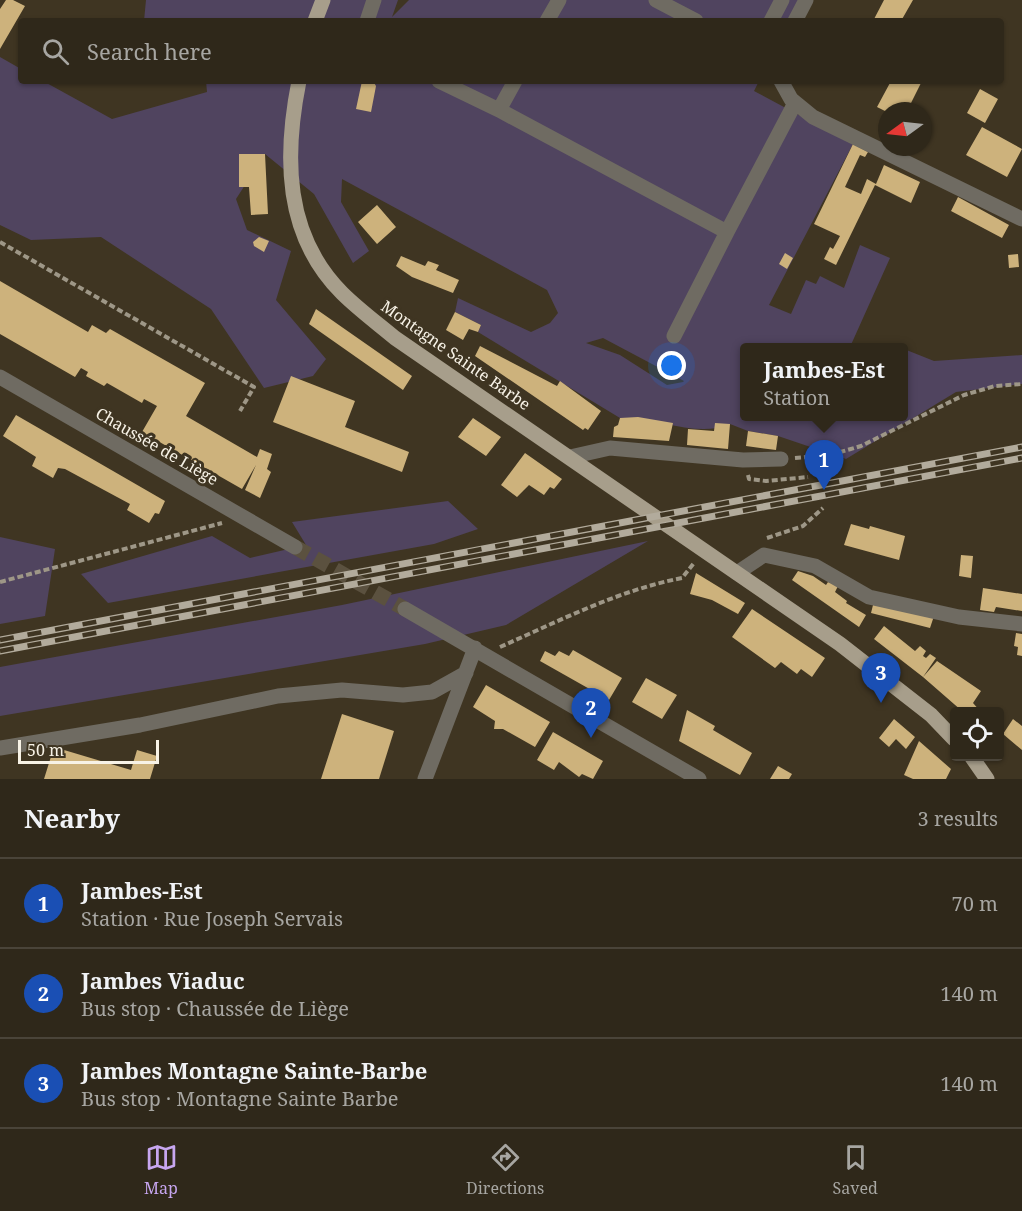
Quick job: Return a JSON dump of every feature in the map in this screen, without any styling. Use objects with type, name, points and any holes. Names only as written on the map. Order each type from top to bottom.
[{"type":"main road","points":[[316,18],[323,0]]},
{"type":"main road","name":"Montagne Sainte Barbe","points":[[298,84],[291,119],[290,183],[299,226],[315,260],[341,292],[395,338],[840,644],[931,715],[950,735]]},
{"type":"main road","points":[[974,761],[987,779]]},
{"type":"street","points":[[368,18],[374,0]]},
{"type":"street","points":[[550,18],[559,0]]},
{"type":"street","points":[[656,0],[690,18]]},
{"type":"street","points":[[773,18],[782,0]]},
{"type":"street","points":[[797,18],[806,0]]},
{"type":"street","points":[[445,84],[499,110],[727,232]]},
{"type":"street","points":[[499,110],[513,84]]},
{"type":"street","points":[[783,84],[795,103],[813,117],[1022,219]]},
{"type":"street","points":[[674,336],[795,103]]},
{"type":"street","name":"Chaussée de Liège","points":[[0,377],[296,547]]},
{"type":"street","points":[[570,457],[610,448],[743,460],[781,459]]},
{"type":"street","points":[[737,573],[764,555],[815,566],[869,597],[959,617],[1022,624]]},
{"type":"street","points":[[405,609],[699,779]]},
{"type":"street","points":[[425,779],[466,673],[480,651]]},
{"type":"street","points":[[0,748],[140,725],[278,696],[342,690],[403,695],[432,692],[466,673]]},
{"type":"path","points":[[0,242],[254,387],[240,411]]},
{"type":"path","points":[[781,459],[830,455],[861,446],[964,395],[996,386],[1022,384]]},
{"type":"path","points":[[764,539],[803,526],[823,508]]},
{"type":"path","points":[[0,582],[243,517]]},
{"type":"path","points":[[480,651],[618,596],[655,583],[682,578],[704,550]]},
{"type":"shaded area","points":[[146,0],[398,0],[392,17],[409,0],[800,0],[791,18],[144,18]]},
{"type":"shaded area","points":[[0,57],[18,67],[18,84],[48,84],[112,119],[207,92],[206,84],[758,84],[754,91],[853,144],[769,305],[791,314],[806,280],[816,284],[820,276],[844,288],[860,245],[890,258],[852,343],[740,343],[740,421],[908,421],[908,351],[934,361],[1022,355],[1022,384],[956,392],[846,459],[778,436],[748,431],[730,424],[704,429],[634,418],[620,418],[478,332],[481,325],[455,312],[458,298],[531,332],[550,323],[558,313],[547,290],[342,179],[341,202],[369,251],[353,263],[314,194],[265,154],[236,199],[247,230],[291,251],[276,300],[326,359],[313,376],[264,388],[211,309],[101,237],[31,240],[0,225]],"holes":[[[603,338],[683,382],[667,385],[620,355],[586,343]]]},
{"type":"shaded area","points":[[448,501],[478,529],[434,544],[108,603],[81,574],[212,536],[250,558],[306,545],[292,522]]},
{"type":"shaded area","points":[[0,537],[55,549],[45,616],[0,624]]},
{"type":"shaded area","points":[[648,541],[506,625],[425,644],[0,716],[0,667],[342,605]]},
{"type":"building","points":[[6,0],[13,0],[25,6],[0,49],[0,9]]},
{"type":"building","points":[[884,0],[913,0],[903,18],[875,18]]},
{"type":"building","points":[[361,84],[375,84],[371,112],[356,109]]},
{"type":"building","points":[[889,84],[920,84],[912,102],[880,102]]},
{"type":"building","points":[[980,89],[998,99],[985,123],[967,113]]},
{"type":"building","points":[[982,127],[1022,149],[1007,177],[966,155]]},
{"type":"building","points":[[853,144],[868,152],[865,157],[860,155],[845,187],[861,194],[867,179],[876,184],[884,165],[920,182],[911,203],[875,185],[836,265],[824,259],[830,247],[833,249],[840,236],[814,224]]},
{"type":"building","points":[[239,154],[265,154],[268,214],[251,215],[249,187],[239,187]]},
{"type":"building","points":[[958,197],[1009,225],[1002,238],[951,211]]},
{"type":"building","points":[[377,205],[396,227],[377,244],[358,222]]},
{"type":"building","points":[[259,237],[269,241],[264,252],[254,246],[253,242]]},
{"type":"building","points":[[785,253],[793,258],[787,269],[779,264]]},
{"type":"building","points":[[1018,254],[1019,267],[1009,268],[1008,255]]},
{"type":"building","points":[[401,256],[425,266],[428,261],[439,265],[436,270],[459,280],[453,293],[412,277],[396,266]]},
{"type":"building","points":[[0,281],[88,332],[92,325],[106,333],[110,329],[205,383],[186,416],[257,457],[260,449],[272,454],[267,469],[271,472],[260,498],[245,490],[256,465],[242,489],[142,432],[157,406],[144,399],[142,403],[107,383],[104,386],[86,376],[88,372],[81,368],[75,377],[0,334]]},
{"type":"building","points":[[316,309],[412,376],[403,390],[309,324]]},
{"type":"building","points":[[455,312],[481,325],[478,332],[469,329],[463,340],[446,330]]},
{"type":"building","points":[[480,346],[557,386],[560,381],[601,411],[588,430],[585,428],[583,430],[475,356]]},
{"type":"building","points":[[291,376],[355,401],[345,427],[409,452],[402,472],[273,422]]},
{"type":"building","points":[[16,415],[165,501],[159,514],[155,513],[149,523],[127,510],[130,504],[65,469],[58,468],[53,478],[32,466],[36,457],[3,436]]},
{"type":"building","points":[[638,417],[673,423],[669,441],[613,437],[614,427],[618,425],[620,418]]},
{"type":"building","points":[[473,418],[501,437],[486,456],[458,437]]},
{"type":"building","points":[[715,423],[730,424],[728,449],[687,445],[688,429],[714,431]]},
{"type":"building","points":[[748,431],[778,436],[776,450],[746,446]]},
{"type":"building","points":[[525,453],[562,479],[554,489],[550,487],[544,495],[529,485],[517,497],[501,485]]},
{"type":"building","points":[[851,524],[869,529],[870,526],[905,536],[899,560],[844,545]]},
{"type":"building","points":[[961,555],[973,556],[971,578],[959,576]]},
{"type":"building","points":[[798,571],[813,576],[826,585],[828,582],[838,586],[835,592],[847,601],[846,603],[866,615],[859,627],[792,580]]},
{"type":"building","points":[[696,573],[745,603],[738,614],[712,600],[690,594]]},
{"type":"building","points":[[983,588],[1022,594],[1022,611],[996,607],[994,612],[980,610]]},
{"type":"building","points":[[874,601],[934,616],[930,628],[871,613]]},
{"type":"building","points":[[752,609],[825,658],[812,677],[801,669],[797,674],[781,662],[775,668],[732,637]]},
{"type":"building","points":[[884,626],[915,651],[920,646],[926,651],[923,656],[926,658],[930,654],[936,658],[923,677],[874,639]]},
{"type":"building","points":[[1016,633],[1022,634],[1022,656],[1017,655],[1018,647],[1014,646]]},
{"type":"building","points":[[573,650],[622,678],[609,700],[540,661],[545,651],[555,656],[559,651],[569,656]]},
{"type":"building","points":[[937,661],[981,691],[973,703],[976,707],[957,707],[923,677]]},
{"type":"building","points":[[646,678],[677,695],[662,719],[632,702]]},
{"type":"building","points":[[486,685],[550,722],[535,747],[503,729],[494,729],[495,721],[473,707]]},
{"type":"building","points":[[687,710],[715,726],[713,730],[752,753],[740,775],[679,741]]},
{"type":"building","points":[[342,714],[394,731],[379,779],[321,779]]},
{"type":"building","points":[[894,719],[915,737],[906,749],[896,739],[889,747],[879,738]]},
{"type":"building","points":[[1013,719],[1022,726],[1022,750],[1004,735]]},
{"type":"building","points":[[553,732],[603,761],[593,779],[582,774],[579,777],[559,762],[554,770],[537,760]]},
{"type":"building","points":[[919,741],[951,769],[946,779],[913,779],[904,775]]},
{"type":"building","points":[[54,747],[131,770],[137,750],[157,756],[150,779],[44,779]]},
{"type":"building","points":[[778,766],[792,774],[789,779],[770,779]]},
{"type":"tunnel","points":[[295,547],[405,609]]},
{"type":"railway","points":[[0,640],[1022,447]]},
{"type":"railway","points":[[0,651],[1022,458]]},
{"type":"place","name":"Jambes-Est","points":[[824,490]]},
{"type":"place","name":"Jambes Montagne Sainte-Barbe","points":[[881,703]]},
{"type":"place","name":"Jambes Viaduc","points":[[591,738]]}]
